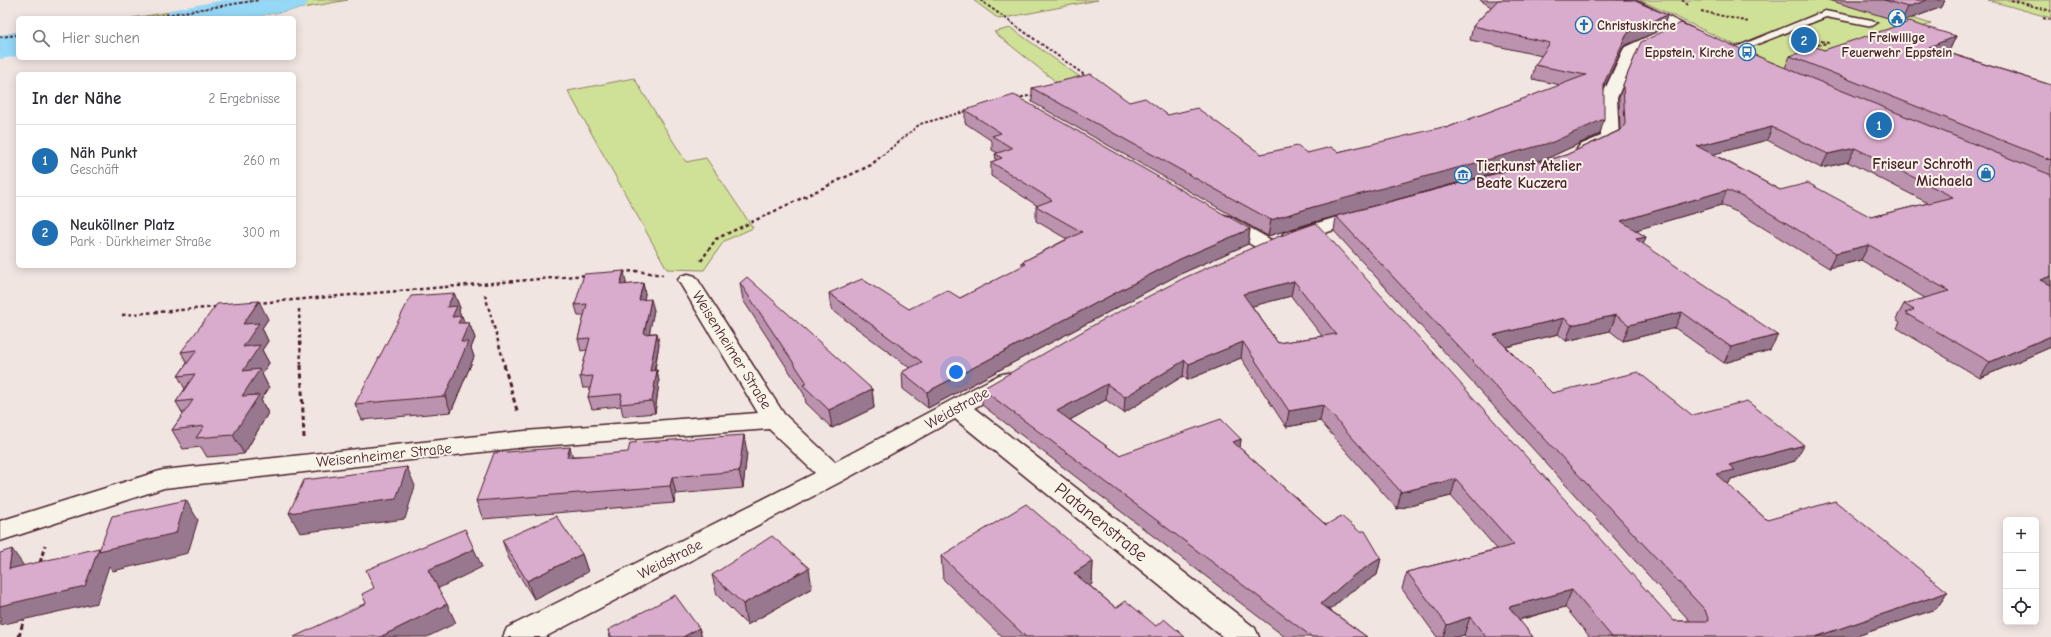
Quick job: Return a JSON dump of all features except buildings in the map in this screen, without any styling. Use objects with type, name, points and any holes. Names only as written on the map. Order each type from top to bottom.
[{"type":"street","points":[[1624,0],[1676,28],[1749,60]]},
{"type":"street","points":[[1569,157],[1610,138],[1609,98],[1630,50],[1676,28]]},
{"type":"street","points":[[1244,254],[1266,245],[1326,236],[1387,209]]},
{"type":"street","points":[[1211,213],[1266,245]]},
{"type":"street","name":"Weisenheimer Straße","points":[[688,280],[775,420],[833,475]]},
{"type":"street","name":"Weidstraße","points":[[518,637],[833,475],[1027,369]]},
{"type":"street","name":"Platanenstraße","points":[[958,408],[1244,637]]},
{"type":"street","name":"Weisenheimer Straße","points":[[0,531],[163,479],[525,439],[775,420]]},
{"type":"lane","points":[[1729,52],[1825,14],[1872,23]]},
{"type":"path","points":[[159,16],[259,0]]},
{"type":"path","points":[[980,0],[1083,74],[1085,79],[1083,83]]},
{"type":"path","points":[[1682,0],[1692,9]]},
{"type":"path","points":[[2011,0],[2051,11]]},
{"type":"path","points":[[1699,11],[1752,22],[1775,34]]},
{"type":"path","points":[[2043,18],[2051,20]]},
{"type":"path","points":[[0,37],[16,35]]},
{"type":"path","points":[[1012,99],[1041,93]]},
{"type":"path","points":[[622,272],[637,270],[688,280],[716,239],[871,165],[920,124],[974,110]]},
{"type":"path","points":[[249,304],[590,275]]},
{"type":"path","points":[[485,294],[525,439]]},
{"type":"path","points":[[122,315],[218,306]]},
{"type":"path","points":[[299,309],[306,463]]},
{"type":"path","points":[[38,568],[54,514]]},
{"type":"path","points":[[18,637],[25,614]]},
{"type":"green space","points":[[248,0],[348,0],[258,16],[145,16]]},
{"type":"green space","points":[[973,0],[1098,0],[999,19]]},
{"type":"green space","points":[[1640,0],[1940,0],[1902,15],[1931,24],[1792,72]]},
{"type":"green space","points":[[1988,0],[2051,0],[2051,18]]},
{"type":"green space","points":[[1011,28],[1080,77],[1060,85],[994,32]]},
{"type":"green space","points":[[16,32],[16,51],[0,54],[0,36]]},
{"type":"green space","points":[[634,78],[686,162],[706,158],[753,228],[724,241],[704,270],[667,269],[568,91]]},
{"type":"waterway","points":[[195,16],[291,0]]},
{"type":"waterway","points":[[0,47],[16,44]]},
{"type":"place","name":"Freiwillige Feuerwehr Eppstein","points":[[1897,18]]},
{"type":"place","name":"Christuskirche","points":[[1584,25]]},
{"type":"place","name":"Neuköllner Platz","points":[[1804,40]]},
{"type":"place","name":"Eppstein, Kirche","points":[[1747,52]]},
{"type":"place","name":"Näh Punkt","points":[[1879,125]]},
{"type":"place","name":"Friseur Schroth Michaela","points":[[1986,173]]},
{"type":"place","name":"Tierkunst Atelier Beate Kuczera","points":[[1463,175]]}]
